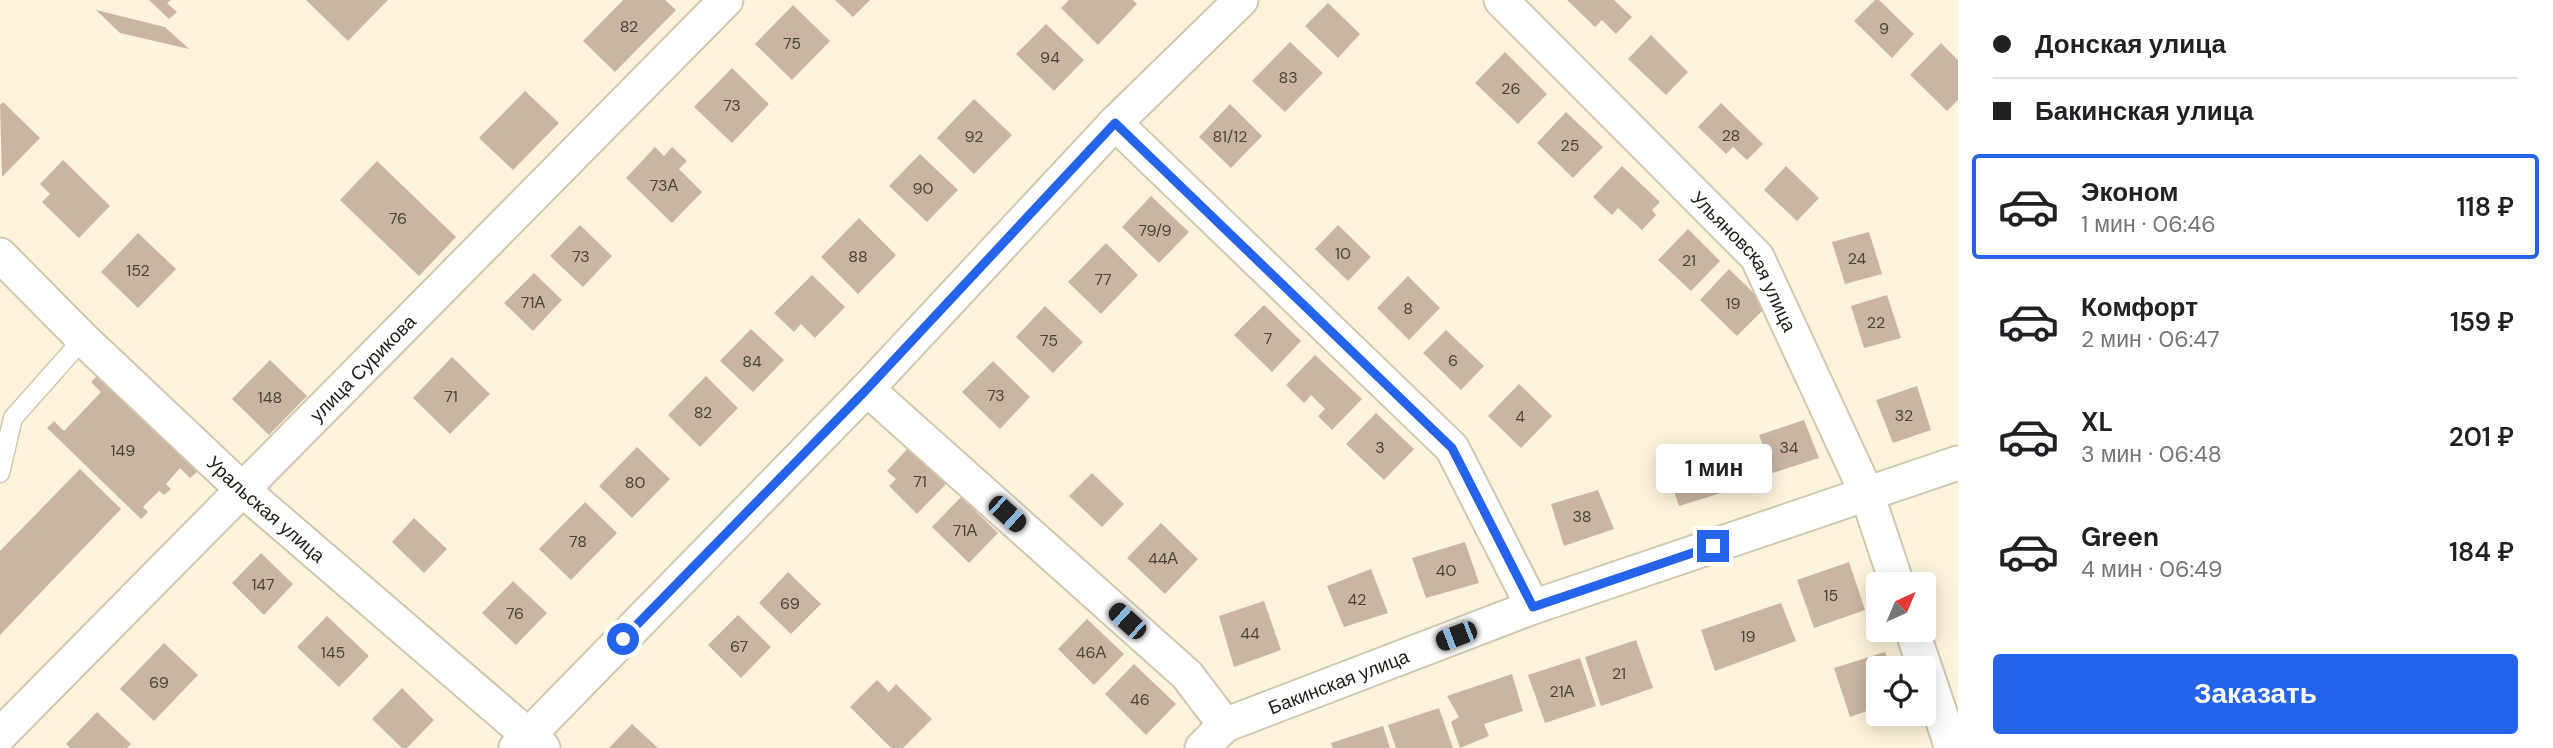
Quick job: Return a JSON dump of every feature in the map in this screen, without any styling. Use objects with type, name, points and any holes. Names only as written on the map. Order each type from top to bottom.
[{"type":"street","name":"улица Сурикова","points":[[0,735],[244,491],[726,0]]},
{"type":"street","points":[[529,743],[867,389],[1115,123],[1241,0]]},
{"type":"street","name":"Ульяновская улица","points":[[1501,0],[1757,257],[1867,495],[1893,572]]},
{"type":"street","points":[[1115,123],[1452,448],[1533,607]]},
{"type":"street","name":"Уральская улица","points":[[0,255],[83,339],[244,491],[529,743]]},
{"type":"street","points":[[867,389],[1187,675],[1225,725]]},
{"type":"street","name":"Бакинская улица","points":[[1202,748],[1225,725],[1533,607],[1958,463]]},
{"type":"street","points":[[1916,642],[1952,748]]},
{"type":"lane","points":[[0,473],[13,418],[83,339]]},
{"type":"building","points":[[149,0],[171,0],[167,3],[177,12],[169,19]]},
{"type":"building","points":[[306,0],[388,0],[348,41]]},
{"type":"building","points":[[623,0],[665,0],[676,10],[615,72],[583,41]]},
{"type":"building","points":[[835,0],[870,0],[853,17]]},
{"type":"building","points":[[1069,0],[1133,0],[1137,4],[1098,45],[1061,8]]},
{"type":"building","points":[[1567,0],[1614,0],[1632,17],[1616,34],[1602,20],[1595,27]]},
{"type":"building","points":[[1875,0],[1879,0],[1914,34],[1892,58],[1854,21]]},
{"type":"building","points":[[1328,3],[1360,34],[1338,58],[1305,26]]},
{"type":"building","points":[[793,5],[830,41],[792,80],[755,44]]},
{"type":"building","points":[[96,10],[165,27],[189,49],[120,33]]},
{"type":"building","points":[[1046,24],[1084,60],[1054,91],[1016,54]]},
{"type":"building","points":[[1651,35],[1688,72],[1666,95],[1628,59]]},
{"type":"building","points":[[1290,42],[1323,73],[1285,112],[1252,81]]},
{"type":"building","points":[[1941,43],[1958,60],[1958,100],[1947,111],[1910,75]]},
{"type":"building","points":[[1505,52],[1547,94],[1518,124],[1475,83]]},
{"type":"building","points":[[732,68],[769,104],[732,143],[694,107]]},
{"type":"building","points":[[525,91],[559,123],[513,170],[479,138]]},
{"type":"building","points":[[974,99],[1012,135],[974,174],[937,138]]},
{"type":"building","points":[[3,102],[40,138],[2,177],[0,105]]},
{"type":"building","points":[[1721,103],[1763,144],[1747,160],[1733,147],[1726,154],[1698,127]]},
{"type":"building","points":[[1230,104],[1262,136],[1231,168],[1199,137]]},
{"type":"building","points":[[1566,112],[1603,147],[1573,178],[1537,143]]},
{"type":"building","points":[[655,147],[664,156],[672,147],[687,161],[679,169],[702,192],[672,223],[626,178]]},
{"type":"building","points":[[920,154],[958,190],[927,222],[889,186]]},
{"type":"building","points":[[63,160],[110,206],[79,238],[42,202],[50,194],[40,184]]},
{"type":"building","points":[[377,161],[456,237],[419,276],[340,200]]},
{"type":"building","points":[[1622,166],[1660,202],[1652,210],[1656,215],[1642,230],[1618,208],[1612,215],[1593,197]]},
{"type":"building","points":[[1786,166],[1819,198],[1797,221],[1764,190]]},
{"type":"building","points":[[1151,196],[1189,232],[1159,263],[1122,227]]},
{"type":"building","points":[[859,218],[896,255],[858,294],[821,257]]},
{"type":"building","points":[[580,225],[612,256],[583,287],[550,256]]},
{"type":"building","points":[[1338,225],[1371,257],[1348,281],[1315,249]]},
{"type":"building","points":[[1688,229],[1720,261],[1691,291],[1658,260]]},
{"type":"building","points":[[1869,232],[1882,274],[1845,284],[1832,242]]},
{"type":"building","points":[[138,233],[176,269],[138,308],[101,272]]},
{"type":"building","points":[[1106,243],[1138,275],[1101,314],[1068,282]]},
{"type":"building","points":[[1729,269],[1767,306],[1737,336],[1700,300]]},
{"type":"building","points":[[534,273],[562,300],[533,331],[504,303]]},
{"type":"building","points":[[812,275],[845,307],[815,338],[801,324],[794,332],[774,313]]},
{"type":"building","points":[[1408,276],[1440,308],[1409,340],[1377,308]]},
{"type":"building","points":[[1887,295],[1901,338],[1864,348],[1851,306]]},
{"type":"building","points":[[1264,305],[1301,341],[1272,372],[1234,335]]},
{"type":"building","points":[[1045,306],[1083,342],[1053,373],[1016,337]]},
{"type":"building","points":[[751,329],[784,360],[753,392],[720,361]]},
{"type":"building","points":[[1446,330],[1484,366],[1461,390],[1423,353]]},
{"type":"building","points":[[1315,355],[1362,399],[1332,430],[1318,416],[1325,409],[1311,395],[1304,403],[1286,385]]},
{"type":"building","points":[[452,357],[490,394],[450,434],[413,398]]},
{"type":"building","points":[[270,360],[307,396],[269,435],[232,399]]},
{"type":"building","points":[[993,361],[1030,397],[1000,429],[962,392]]},
{"type":"building","points":[[99,374],[199,470],[190,478],[180,468],[166,484],[171,489],[164,495],[159,491],[143,507],[148,512],[141,519],[47,428],[54,421],[64,431],[101,392],[91,382]]},
{"type":"building","points":[[706,376],[738,408],[700,447],[668,415]]},
{"type":"building","points":[[1519,384],[1552,416],[1521,448],[1488,416]]},
{"type":"building","points":[[1917,386],[1931,430],[1893,443],[1876,400]]},
{"type":"building","points":[[1376,413],[1414,449],[1384,480],[1346,444]]},
{"type":"building","points":[[1804,420],[1819,458],[1773,473],[1759,435]]},
{"type":"building","points":[[637,447],[670,479],[632,518],[599,486]]},
{"type":"building","points":[[909,447],[947,483],[917,514],[889,486],[896,479],[887,471]]},
{"type":"building","points":[[1710,460],[1721,493],[1679,506],[1668,474]]},
{"type":"building","points":[[80,469],[121,509],[0,635],[0,551]]},
{"type":"building","points":[[1092,473],[1124,504],[1102,527],[1069,496]]},
{"type":"building","points":[[1598,490],[1614,529],[1564,546],[1551,504]]},
{"type":"building","points":[[961,497],[998,533],[969,563],[932,527]]},
{"type":"building","points":[[585,502],[617,533],[571,580],[539,549]]},
{"type":"building","points":[[414,518],[447,549],[424,573],[392,542]]},
{"type":"building","points":[[1161,523],[1198,559],[1165,594],[1127,558]]},
{"type":"building","points":[[1465,542],[1479,583],[1426,598],[1412,558]]},
{"type":"building","points":[[261,553],[293,584],[264,615],[232,583]]},
{"type":"building","points":[[1849,562],[1865,610],[1814,628],[1797,580]]},
{"type":"building","points":[[1371,569],[1388,613],[1344,627],[1327,586]]},
{"type":"building","points":[[788,572],[821,604],[791,634],[759,603]]},
{"type":"building","points":[[513,581],[547,613],[516,645],[482,613]]},
{"type":"building","points":[[1264,601],[1281,650],[1234,667],[1219,616]]},
{"type":"building","points":[[1781,603],[1796,641],[1715,671],[1701,630]]},
{"type":"building","points":[[738,615],[771,647],[741,678],[708,645]]},
{"type":"building","points":[[327,616],[369,656],[339,687],[297,647]]},
{"type":"building","points":[[1087,619],[1124,654],[1094,685],[1058,649]]},
{"type":"building","points":[[1636,640],[1653,688],[1601,706],[1585,657]]},
{"type":"building","points":[[164,643],[198,675],[154,721],[120,689]]},
{"type":"building","points":[[1580,658],[1596,706],[1545,723],[1528,675]]},
{"type":"building","points":[[1866,658],[1866,711],[1850,717],[1834,668]]},
{"type":"building","points":[[1134,664],[1176,704],[1146,735],[1105,694]]},
{"type":"building","points":[[1512,674],[1523,711],[1484,724],[1489,736],[1460,748],[1451,722],[1459,717],[1447,696]]},
{"type":"building","points":[[877,680],[889,692],[896,684],[932,719],[903,748],[891,748],[850,707]]},
{"type":"building","points":[[402,688],[434,720],[407,748],[402,748],[372,719]]},
{"type":"building","points":[[1439,708],[1453,748],[1396,748],[1388,725]]},
{"type":"building","points":[[97,712],[131,744],[127,748],[70,748],[66,744]]},
{"type":"building","points":[[632,724],[658,748],[609,748]]},
{"type":"building","points":[[1383,726],[1390,748],[1333,748],[1331,743]]},
{"type":"route","points":[[623,639],[867,389],[1115,123],[1452,448],[1533,607],[1713,546]]}]
